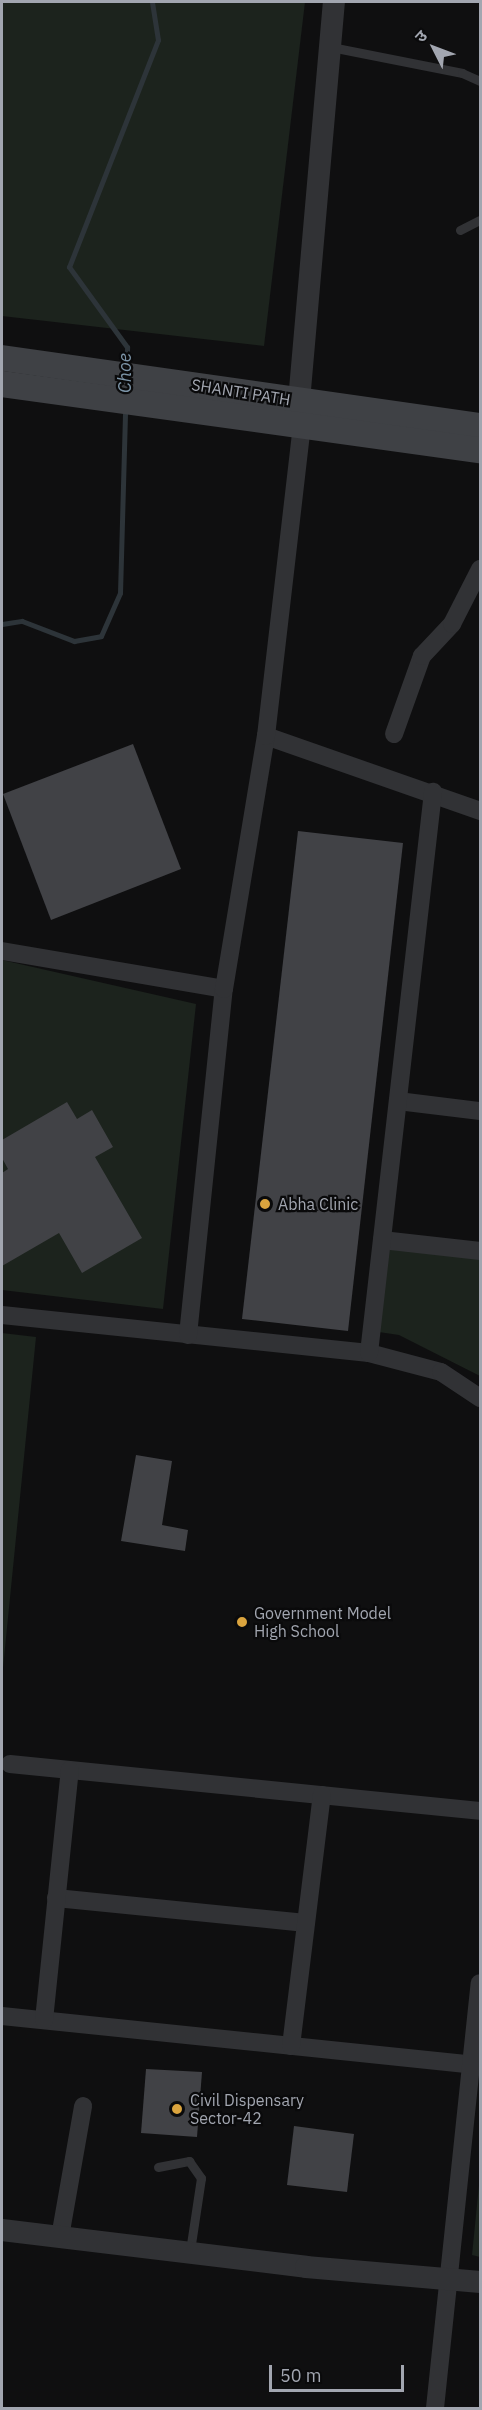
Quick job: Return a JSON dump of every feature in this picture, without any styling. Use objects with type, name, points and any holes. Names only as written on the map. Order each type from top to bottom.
[{"type":"main road","name":"SHANTI PATH","points":[[2,358],[480,426]]},
{"type":"main road","name":"SHANTI PATH","points":[[2,384],[440,445],[476,456]]},
{"type":"street","points":[[299,401],[334,2]]},
{"type":"street","points":[[188,1335],[224,988],[266,736],[302,427]]},
{"type":"street","points":[[394,734],[422,656],[452,624],[480,569]]},
{"type":"street","points":[[266,736],[433,792],[480,811]]},
{"type":"street","points":[[369,1353],[433,792]]},
{"type":"street","points":[[2,951],[224,988]]},
{"type":"street","points":[[398,1101],[480,1111]]},
{"type":"street","points":[[382,1240],[480,1251]]},
{"type":"street","points":[[2,1315],[369,1353],[441,1372],[480,1398]]},
{"type":"street","points":[[10,1764],[480,1811]]},
{"type":"street","points":[[44,2020],[70,1770]]},
{"type":"street","points":[[291,2046],[322,1795]]},
{"type":"street","points":[[57,1898],[306,1923]]},
{"type":"street","points":[[435,2409],[476,2065],[480,1983]]},
{"type":"street","points":[[2,2016],[476,2065]]},
{"type":"street","points":[[60,2236],[83,2106]]},
{"type":"street","points":[[2,2230],[189,2254],[480,2282]]},
{"type":"lane","points":[[330,46],[462,73],[480,81]]},
{"type":"lane","points":[[460,230],[480,220]]},
{"type":"lane","points":[[158,2167],[189,2161],[201,2178],[189,2254]]},
{"type":"shaded area","points":[[2,2],[305,2],[264,346],[2,316]]},
{"type":"shaded area","points":[[2,960],[196,1004],[163,1309],[2,1290]]},
{"type":"shaded area","points":[[382,1240],[480,1251],[480,1376],[399,1335],[372,1331]]},
{"type":"shaded area","points":[[2,1333],[36,1337],[2,1678]]},
{"type":"shaded area","points":[[480,2175],[480,2257],[472,2255]]},
{"type":"building","points":[[133,744],[181,869],[51,920],[3,794]]},
{"type":"building","points":[[298,831],[403,843],[348,1331],[242,1319]]},
{"type":"building","points":[[67,1102],[77,1119],[92,1110],[113,1147],[95,1157],[142,1238],[82,1273],[59,1233],[2,1266],[2,1173],[8,1169],[2,1158],[2,1140]]},
{"type":"building","points":[[136,1455],[172,1461],[162,1525],[188,1530],[185,1551],[121,1541]]},
{"type":"building","points":[[146,2069],[202,2072],[197,2137],[141,2133]]},
{"type":"building","points":[[294,2126],[354,2134],[347,2192],[287,2185]]},
{"type":"waterway","name":"Choe","points":[[126,369],[127,347],[69,267],[158,40],[152,2]]},
{"type":"waterway","name":"Choe","points":[[2,624],[22,621],[74,641],[101,636],[120,593],[125,409]]},
{"type":"place","name":"Abha Clinic","points":[[265,1204]]},
{"type":"place","name":"Government Model High School","points":[[242,1622]]},
{"type":"place","name":"Civil Dispensary Sector-42","points":[[177,2109]]}]
